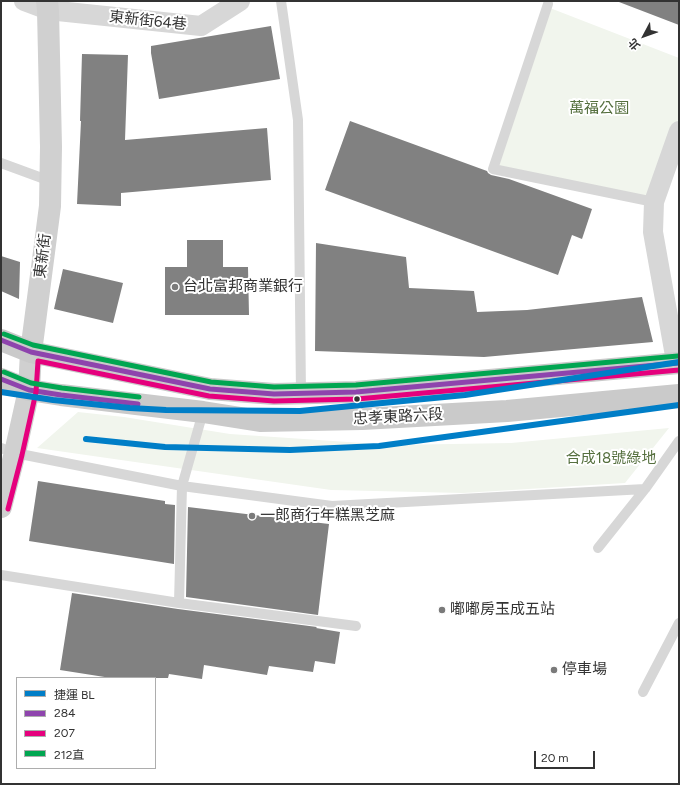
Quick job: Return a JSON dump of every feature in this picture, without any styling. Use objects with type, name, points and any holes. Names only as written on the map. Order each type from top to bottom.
[{"type":"main road","name":"忠孝東路六段","points":[[1,340],[31,352],[210,389],[274,394],[356,392],[678,363]]},
{"type":"main road","name":"忠孝東路六段","points":[[1,379],[29,390],[203,412],[260,421],[362,419],[507,411],[679,395]]},
{"type":"street","name":"東新街64巷","points":[[24,1],[48,6],[201,26],[240,1]]},
{"type":"street","name":"東新街","points":[[1,507],[8,451],[29,390],[31,352],[50,206],[51,147],[48,6]]},
{"type":"street","points":[[678,363],[674,350],[653,232],[654,202],[679,131]]},
{"type":"lane","points":[[281,1],[298,120],[301,394]]},
{"type":"lane","points":[[548,4],[493,170],[654,202]]},
{"type":"lane","points":[[1,163],[50,180]]},
{"type":"lane","points":[[179,603],[182,486],[203,412]]},
{"type":"lane","points":[[598,548],[645,489],[679,441]]},
{"type":"lane","points":[[8,451],[182,486],[332,506],[645,489]]},
{"type":"lane","points":[[1,575],[179,603],[356,626]]},
{"type":"lane","points":[[643,692],[679,623]]},
{"type":"green space","name":"萬福公園","points":[[550,8],[679,58],[679,117],[650,197],[497,167]]},
{"type":"green space","name":"合成18號綠地","points":[[78,412],[124,417],[230,434],[392,445],[511,443],[669,428],[625,483],[463,493],[331,490],[37,448]]},
{"type":"building","points":[[679,1],[679,25],[619,2]]},
{"type":"building","points":[[271,26],[280,79],[159,99],[151,46]]},
{"type":"building","points":[[82,54],[128,55],[125,140],[267,128],[271,180],[121,193],[121,206],[77,204],[81,121]]},
{"type":"building","points":[[350,121],[487,171],[491,175],[509,179],[592,209],[582,239],[572,235],[558,275],[325,190]]},
{"type":"building","points":[[187,240],[223,240],[223,267],[248,267],[249,315],[165,315],[165,267],[187,267]]},
{"type":"building","points":[[316,243],[406,257],[409,288],[474,291],[477,312],[527,310],[642,297],[653,342],[484,357],[315,351]]},
{"type":"building","points":[[1,256],[20,262],[19,299],[1,291]]},
{"type":"building","points":[[63,269],[123,283],[113,323],[54,309]]},
{"type":"building","points":[[38,481],[165,501],[165,504],[175,505],[174,564],[29,541]]},
{"type":"building","points":[[188,507],[329,524],[318,615],[186,597]]},
{"type":"building","points":[[72,593],[178,609],[317,627],[316,628],[340,632],[335,664],[315,661],[313,672],[269,666],[267,675],[204,665],[202,679],[169,674],[168,678],[105,677],[60,670]]},
{"type":"metro line","name":"BL","points":[[1,392],[53,400],[130,408],[166,410],[300,411],[465,395],[679,362]]},
{"type":"metro line","name":"BL","points":[[86,439],[165,447],[290,450],[379,446],[679,405]]},
{"type":"transit line","name":"212直","points":[[4,334],[33,345],[211,382],[274,387],[356,385],[678,356]]},
{"type":"transit line","name":"284","points":[[1,340],[31,352],[210,389],[274,394],[356,392],[679,363]]},
{"type":"transit line","name":"207","points":[[8,509],[36,392],[38,361],[209,396],[274,401],[357,399],[679,370]]},
{"type":"transit line","name":"212直","points":[[4,372],[31,383],[139,397]]},
{"type":"transit line","name":"284","points":[[1,379],[29,390],[138,404]]},
{"type":"place","name":"台北富邦商業銀行","points":[[175,287]]},
{"type":"place","name":"一郎商行年糕黑芝麻","points":[[252,516]]},
{"type":"place","name":"嘟嘟房玉成五站","points":[[442,610]]},
{"type":"place","name":"停車場","points":[[554,670]]}]
